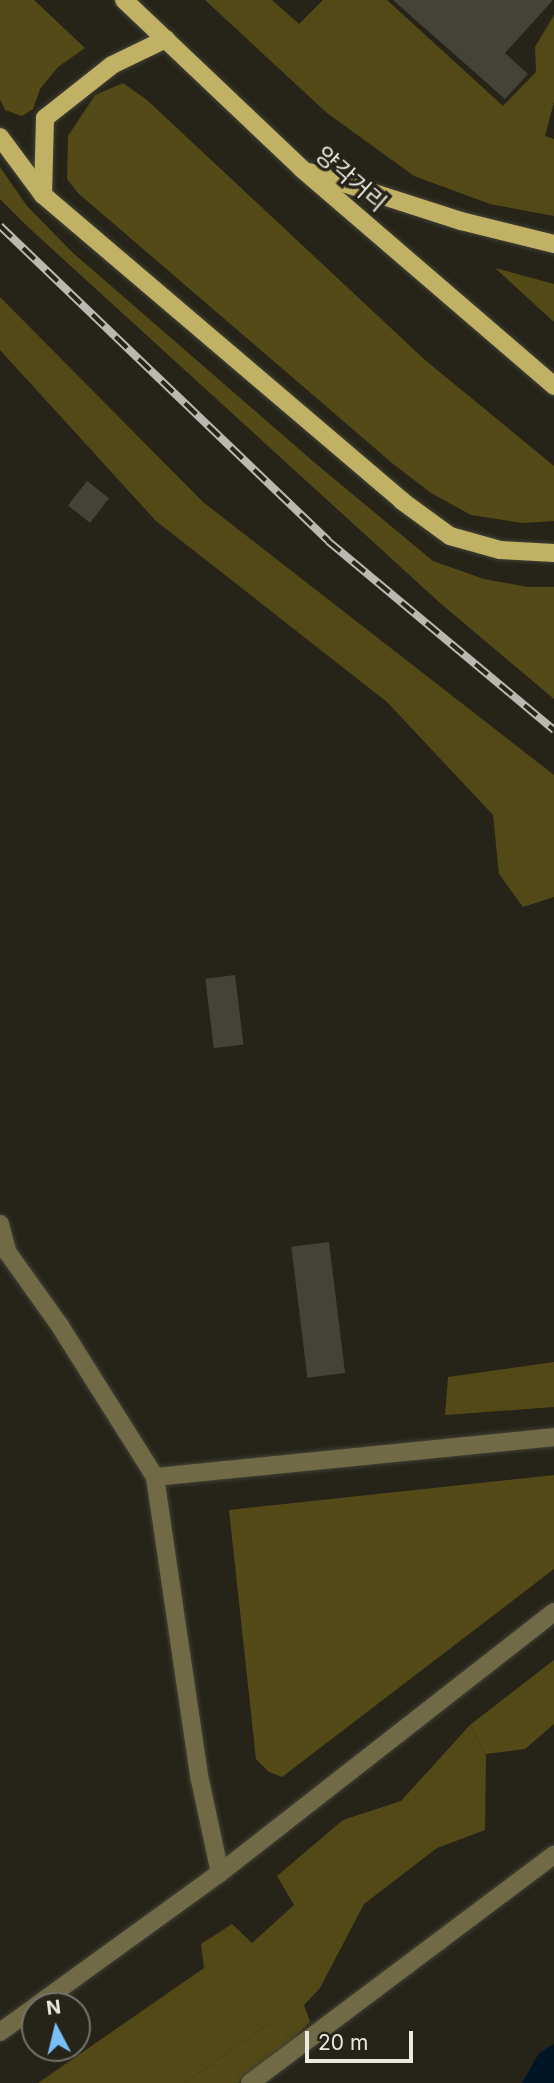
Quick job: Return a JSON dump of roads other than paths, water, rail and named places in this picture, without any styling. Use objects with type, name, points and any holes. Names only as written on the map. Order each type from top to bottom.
[{"type":"main road","name":"양각거리","points":[[124,0],[302,169],[554,386]]},
{"type":"main road","points":[[43,195],[45,118],[112,65],[166,39]]},
{"type":"main road","points":[[0,137],[43,195],[392,492],[450,536],[500,550],[554,553]]},
{"type":"main road","points":[[302,169],[461,221],[554,244]]},
{"type":"street","points":[[0,1224],[8,1253],[60,1325],[155,1476],[200,1780],[220,1873]]},
{"type":"street","points":[[155,1476],[554,1437]]},
{"type":"street","points":[[55,1992],[220,1873],[554,1612]]},
{"type":"street","points":[[250,2083],[554,1855]]},
{"type":"street","points":[[0,2032],[21,2017]]},
{"type":"water","points":[[554,2044],[554,2083],[522,2083],[539,2053]]},
{"type":"railway","points":[[0,226],[328,541],[554,730]]}]
